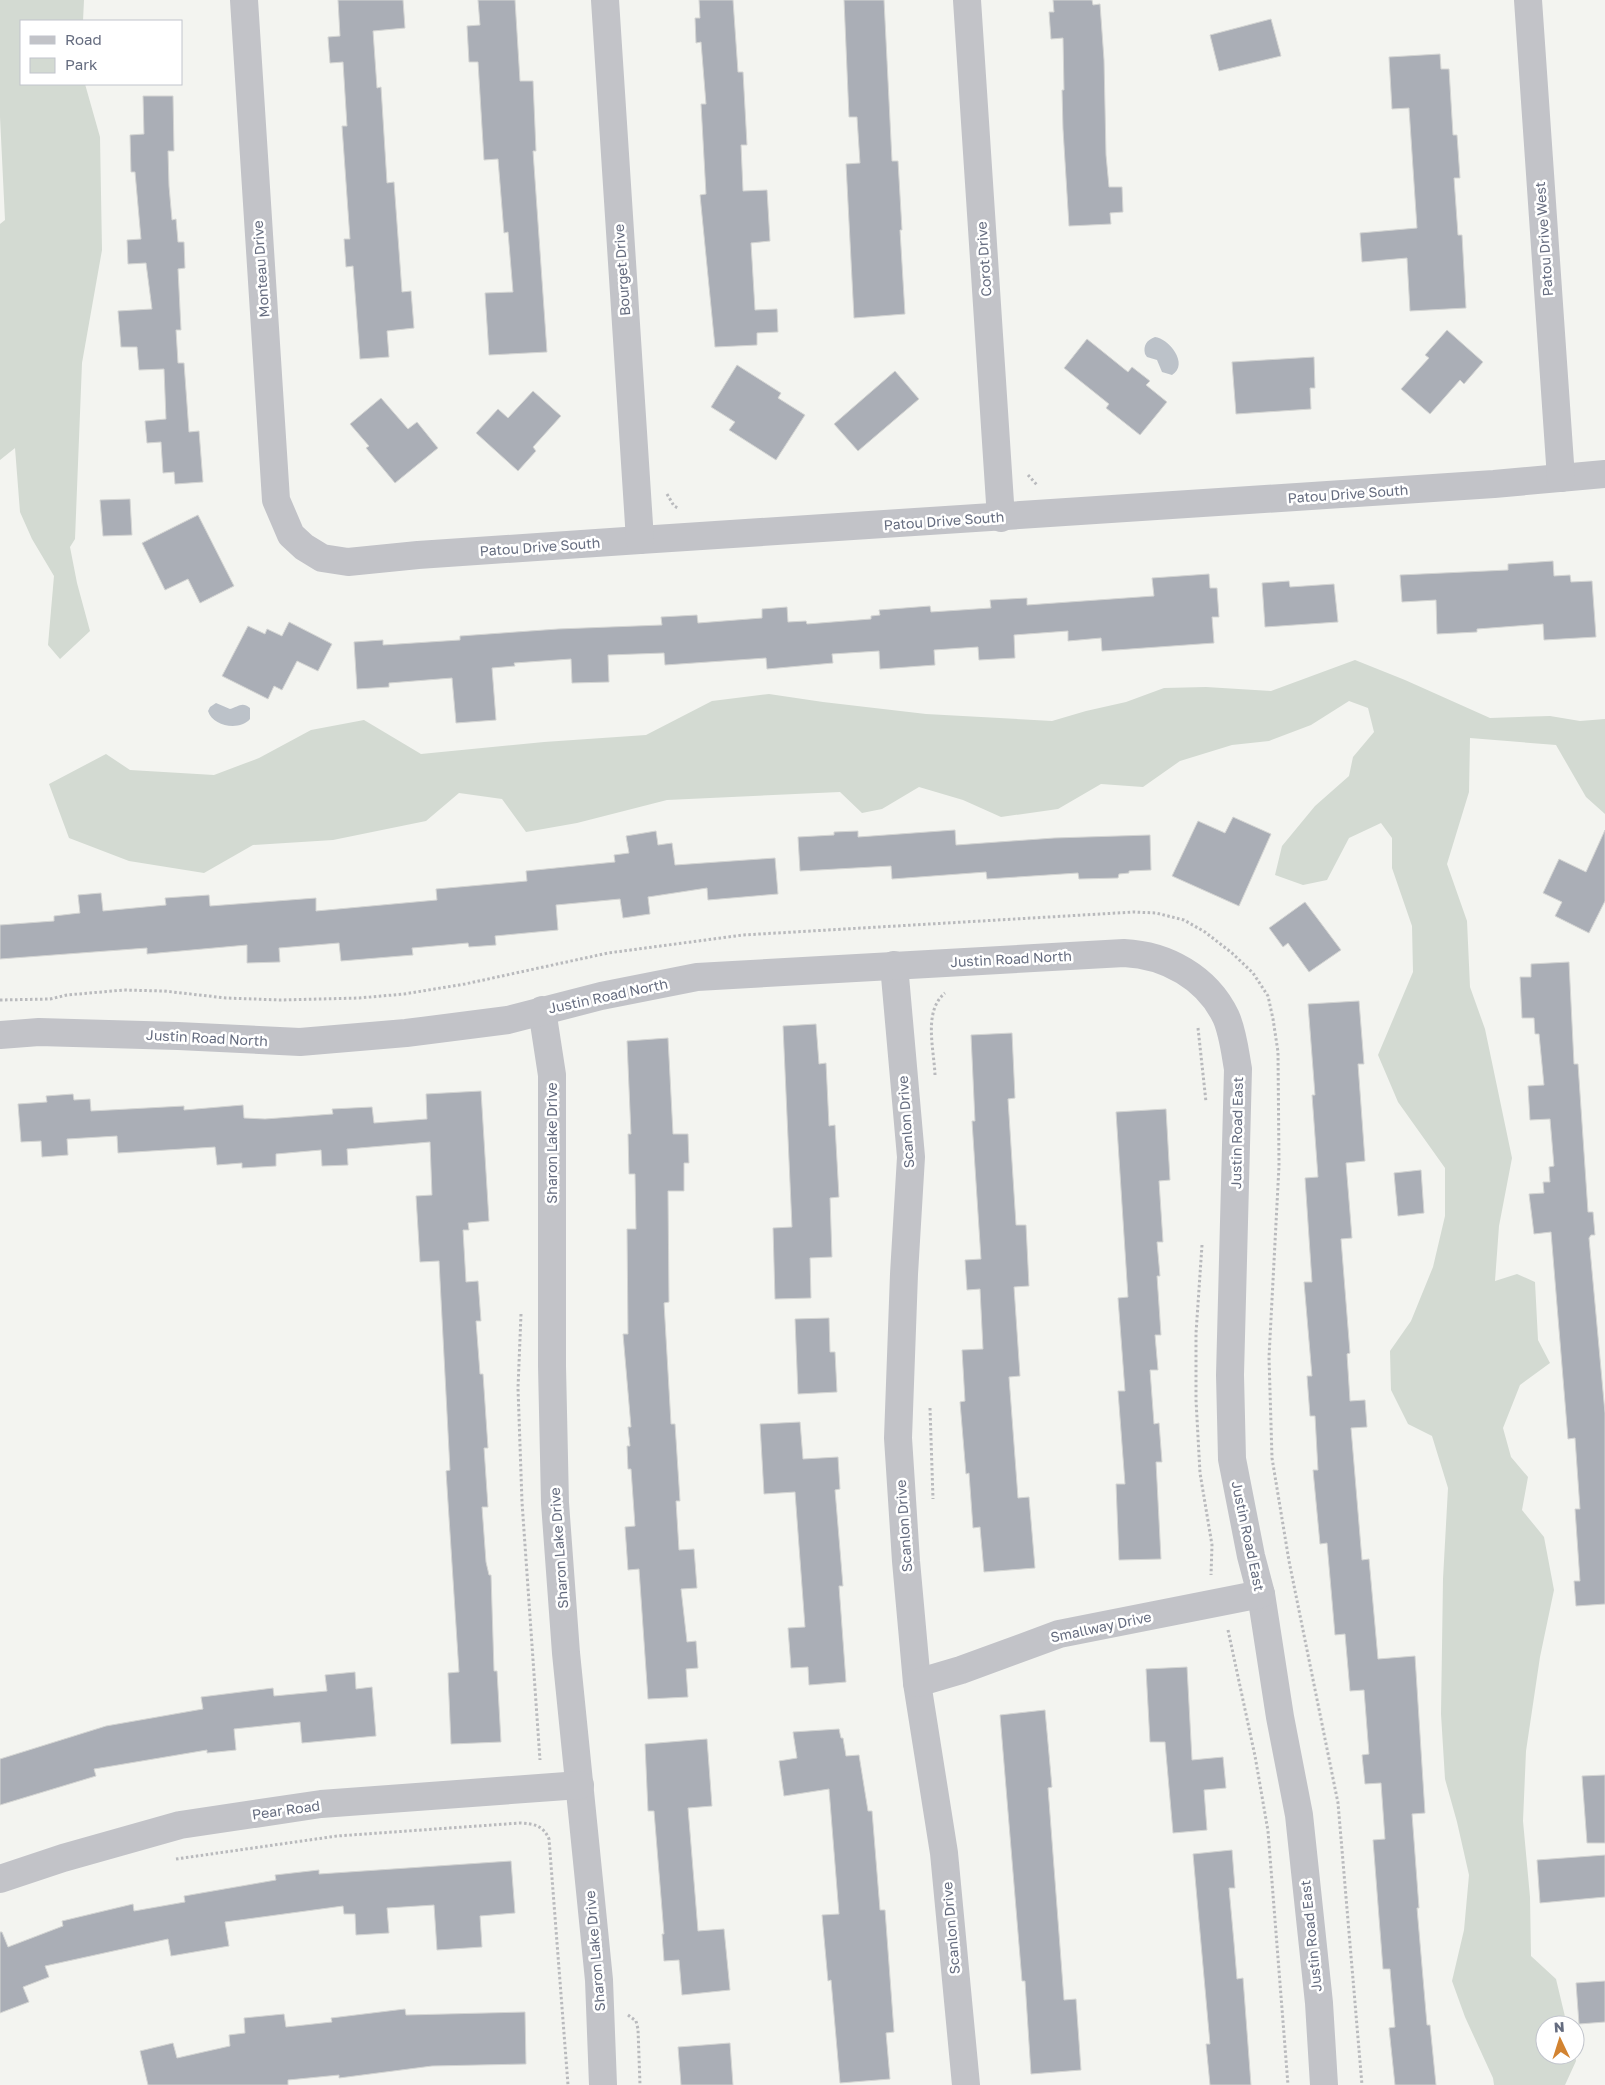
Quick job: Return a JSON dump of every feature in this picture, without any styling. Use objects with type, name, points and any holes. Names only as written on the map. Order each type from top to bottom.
[{"type":"street","name":"Monteau Drive","points":[[244,0],[276,500],[291,535]]},
{"type":"street","name":"Bourget Drive","points":[[605,0],[640,540]]},
{"type":"street","name":"Corot Drive","points":[[967,0],[1001,518]]},
{"type":"street","name":"Patou Drive West","points":[[1528,0],[1561,478]]},
{"type":"street","name":"Patou Drive South","points":[[291,535],[304,547],[322,558],[348,562],[640,540],[1001,518],[1494,484],[1605,474]]},
{"type":"street","name":"Justin Road North","points":[[0,1035],[39,1032],[300,1042],[406,1033],[508,1020],[542,1010],[697,977],[1124,952],[1159,958],[1181,968],[1208,990]]},
{"type":"street","name":"Scanlon Drive","points":[[894,965],[911,1157],[904,1274],[898,1438],[906,1561],[917,1683],[944,1852],[966,2085]]},
{"type":"street","name":"Justin Road East","points":[[1208,990],[1226,1017],[1233,1039],[1238,1069],[1230,1375],[1232,1459],[1251,1556],[1261,1594],[1299,1815],[1319,2003],[1324,2085]]},
{"type":"street","name":"Sharon Lake Drive","points":[[542,1010],[552,1075],[552,1366],[555,1503],[566,1653],[599,1980],[603,2085]]},
{"type":"street","name":"Smallway Drive","points":[[917,1683],[961,1670],[1059,1634],[1261,1594]]},
{"type":"street","name":"Pear Road","points":[[0,1880],[64,1858],[180,1825],[321,1804],[580,1785]]},
{"type":"path","points":[[664,489],[674,506],[684,512]]},
{"type":"path","points":[[0,1000],[50,999],[84,993],[124,990],[272,1000],[359,998],[404,994],[465,984],[608,953],[743,936],[1110,913],[1156,913],[1184,920],[1205,932],[1232,953],[1253,973],[1268,996],[1278,1052],[1280,1166],[1269,1357],[1272,1458],[1288,1561],[1338,1803],[1362,2085]]},
{"type":"path","points":[[935,1078],[932,1011],[937,1000],[945,993],[952,992]]},
{"type":"path","points":[[1195,1022],[1201,1049],[1206,1104]]},
{"type":"path","points":[[1202,1244],[1196,1333],[1196,1400],[1200,1473],[1212,1545],[1210,1588],[1226,1621],[1268,1831],[1288,2085]]},
{"type":"path","points":[[930,1402],[934,1504]]},
{"type":"path","points":[[166,1860],[194,1854],[337,1836],[520,1823],[539,1826],[545,1831],[549,1839],[568,2085]]},
{"type":"green space","points":[[0,0],[84,0],[83,20],[20,20],[20,85],[85,85],[100,137],[102,250],[82,363],[75,539],[70,547],[77,583],[90,631],[60,659],[48,645],[54,576],[32,539],[20,512],[15,448],[0,460],[0,224],[5,220],[0,117]]},
{"type":"green space","points":[[1355,660],[1490,718],[1550,716],[1580,721],[1605,719],[1605,814],[1586,797],[1556,745],[1470,738],[1469,792],[1447,864],[1467,921],[1470,987],[1485,1029],[1512,1158],[1499,1226],[1495,1281],[1517,1274],[1535,1282],[1538,1340],[1550,1363],[1520,1385],[1503,1428],[1511,1457],[1528,1477],[1522,1510],[1544,1537],[1554,1590],[1540,1657],[1526,1751],[1523,1821],[1530,1897],[1531,1956],[1556,1979],[1565,2015],[1535,2015],[1535,2065],[1574,2065],[1565,2085],[1494,2085],[1493,2078],[1465,2017],[1452,1981],[1464,1930],[1469,1875],[1445,1779],[1441,1714],[1443,1579],[1448,1488],[1432,1436],[1408,1424],[1391,1390],[1390,1351],[1411,1321],[1433,1267],[1445,1216],[1445,1168],[1398,1102],[1378,1055],[1413,972],[1412,926],[1392,868],[1392,838],[1381,823],[1349,838],[1327,880],[1303,885],[1275,875],[1282,846],[1315,806],[1349,776],[1353,757],[1374,732],[1368,708],[1349,701],[1311,725],[1269,741],[1232,745],[1180,761],[1143,787],[1101,784],[1058,809],[1001,817],[963,800],[919,787],[882,809],[862,813],[840,792],[667,800],[577,823],[526,832],[502,799],[459,793],[426,821],[333,840],[253,845],[204,873],[129,861],[69,838],[49,784],[106,754],[130,770],[214,775],[259,758],[311,730],[364,720],[421,754],[544,742],[646,735],[712,701],[769,694],[926,714],[1052,721],[1126,702],[1164,688],[1206,687],[1271,691]]},
{"type":"shaded area","points":[[1155,337],[1166,342],[1178,358],[1179,365],[1172,375],[1162,372],[1157,360],[1147,357],[1145,354],[1146,343]]},
{"type":"shaded area","points":[[216,703],[230,709],[242,705],[247,706],[250,708],[250,719],[240,725],[227,726],[221,724],[215,721],[208,711]]},
{"type":"building","points":[[338,0],[403,0],[405,28],[373,31],[377,88],[381,87],[387,183],[394,182],[402,292],[411,291],[414,328],[387,331],[389,357],[360,359],[353,266],[346,267],[344,239],[350,239],[342,126],[347,126],[343,62],[330,63],[328,37],[340,36]]},
{"type":"building","points":[[478,0],[515,0],[520,81],[533,81],[536,151],[533,151],[547,352],[489,355],[485,293],[513,292],[508,232],[504,233],[498,159],[484,160],[478,62],[469,62],[467,26],[480,25]]},
{"type":"building","points":[[699,0],[733,0],[738,72],[743,72],[747,145],[741,145],[743,191],[767,190],[770,241],[751,243],[755,310],[777,309],[778,332],[757,333],[757,345],[715,347],[700,195],[706,194],[701,104],[706,104],[701,42],[696,43],[695,18],[700,18]]},
{"type":"building","points":[[844,0],[884,0],[892,161],[898,161],[905,314],[854,318],[846,164],[860,163],[857,117],[849,117]]},
{"type":"building","points":[[1053,0],[1092,0],[1093,5],[1100,4],[1109,187],[1122,187],[1123,212],[1110,213],[1111,224],[1069,226],[1063,129],[1063,38],[1051,39],[1049,12],[1054,12]]},
{"type":"building","points":[[1271,19],[1281,56],[1219,71],[1210,35]]},
{"type":"building","points":[[1440,54],[1441,69],[1449,69],[1453,135],[1457,135],[1460,178],[1454,178],[1458,235],[1462,235],[1466,308],[1410,311],[1407,258],[1362,262],[1360,233],[1417,228],[1409,108],[1392,109],[1389,57]]},
{"type":"building","points":[[143,96],[173,96],[174,151],[168,151],[169,186],[172,220],[176,219],[178,242],[184,242],[185,268],[178,269],[181,330],[176,330],[178,363],[184,363],[189,432],[199,431],[203,482],[175,484],[174,472],[163,473],[161,442],[147,443],[145,421],[166,419],[164,369],[139,370],[137,347],[121,347],[118,311],[152,309],[146,263],[128,264],[127,240],[141,239],[135,172],[131,172],[130,135],[144,134]]},
{"type":"building","points":[[1447,330],[1483,362],[1464,384],[1460,380],[1430,414],[1401,389],[1429,358],[1425,355]]},
{"type":"building","points":[[1087,339],[1128,372],[1132,367],[1150,381],[1146,385],[1167,402],[1140,435],[1106,408],[1109,404],[1064,368]]},
{"type":"building","points":[[1314,357],[1315,388],[1310,388],[1311,409],[1236,414],[1232,362]]},
{"type":"building","points":[[737,365],[781,393],[778,398],[805,415],[776,460],[729,430],[735,422],[711,407]]},
{"type":"building","points":[[895,371],[919,399],[858,451],[834,424]]},
{"type":"building","points":[[533,391],[561,416],[533,447],[536,451],[518,471],[476,433],[498,409],[508,418]]},
{"type":"building","points":[[381,398],[408,429],[417,422],[438,448],[395,483],[366,448],[369,446],[350,424]]},
{"type":"building","points":[[130,499],[132,535],[103,536],[100,500]]},
{"type":"building","points":[[198,515],[234,586],[200,603],[188,579],[165,590],[142,543]]},
{"type":"building","points":[[1553,561],[1554,576],[1570,575],[1571,582],[1592,581],[1596,637],[1544,640],[1543,624],[1477,629],[1477,632],[1437,634],[1436,600],[1402,602],[1400,575],[1508,570],[1508,564]]},
{"type":"building","points":[[1209,574],[1210,588],[1217,588],[1219,617],[1212,617],[1214,643],[1102,651],[1101,638],[1068,641],[1068,631],[1014,635],[1015,658],[979,660],[978,647],[934,650],[935,665],[880,669],[879,651],[832,654],[833,663],[767,669],[766,658],[665,665],[664,653],[608,655],[609,682],[572,683],[571,659],[514,663],[515,666],[492,668],[496,720],[456,723],[452,678],[389,683],[389,687],[357,689],[354,642],[383,640],[383,645],[460,640],[460,636],[558,629],[662,625],[661,617],[697,615],[698,623],[762,618],[762,609],[787,607],[788,622],[806,621],[807,624],[871,619],[871,616],[880,615],[879,610],[930,606],[931,612],[991,608],[990,600],[1027,598],[1027,605],[1154,596],[1152,578]]},
{"type":"building","points":[[1289,581],[1290,587],[1334,584],[1338,622],[1265,627],[1262,583]]},
{"type":"building","points":[[289,622],[332,644],[318,671],[297,661],[282,690],[274,686],[268,699],[222,676],[248,626],[265,634],[267,629],[282,636]]},
{"type":"building","points":[[1233,817],[1271,834],[1239,906],[1172,876],[1198,821],[1225,833]]},
{"type":"building","points":[[955,830],[956,845],[1054,838],[1150,835],[1151,870],[1129,871],[1129,873],[1119,874],[1118,878],[1079,879],[1078,873],[987,879],[986,872],[892,879],[891,866],[800,871],[798,837],[834,835],[834,832],[858,831],[858,837]]},
{"type":"building","points":[[1605,830],[1605,901],[1589,933],[1555,916],[1562,902],[1543,893],[1559,859],[1586,872]]},
{"type":"building","points":[[656,831],[658,845],[672,843],[675,865],[775,858],[778,894],[708,900],[707,888],[648,897],[650,914],[623,918],[620,899],[556,905],[558,930],[495,936],[496,945],[469,947],[468,943],[412,948],[413,955],[341,961],[339,943],[279,948],[280,962],[247,963],[247,945],[147,954],[147,948],[0,959],[0,925],[54,921],[54,916],[80,913],[78,895],[101,893],[103,911],[166,905],[165,898],[209,895],[210,906],[316,898],[316,911],[437,900],[436,889],[527,881],[526,871],[615,862],[614,855],[629,853],[626,836]]},
{"type":"building","points":[[1305,902],[1341,950],[1309,972],[1288,943],[1283,947],[1269,928]]},
{"type":"building","points":[[1569,962],[1574,1064],[1578,1064],[1588,1212],[1593,1212],[1595,1235],[1591,1235],[1589,1238],[1605,1413],[1605,1604],[1576,1606],[1574,1581],[1580,1581],[1575,1509],[1580,1509],[1575,1438],[1568,1439],[1551,1232],[1534,1234],[1529,1194],[1544,1193],[1543,1182],[1550,1182],[1549,1167],[1554,1166],[1550,1119],[1530,1120],[1528,1086],[1544,1085],[1539,1034],[1535,1034],[1534,1018],[1522,1018],[1520,977],[1531,977],[1531,964]]},
{"type":"building","points":[[1359,1001],[1364,1064],[1358,1064],[1365,1161],[1346,1163],[1352,1238],[1341,1239],[1350,1353],[1347,1354],[1350,1401],[1365,1400],[1367,1427],[1351,1428],[1362,1560],[1369,1559],[1378,1659],[1415,1656],[1425,1813],[1412,1814],[1419,1908],[1417,1908],[1427,2025],[1430,2025],[1436,2085],[1395,2085],[1389,2028],[1395,2027],[1390,1969],[1383,1969],[1373,1840],[1385,1839],[1381,1783],[1365,1784],[1362,1755],[1369,1754],[1364,1690],[1350,1691],[1345,1634],[1335,1635],[1327,1543],[1320,1544],[1313,1470],[1318,1470],[1315,1416],[1310,1416],[1307,1376],[1312,1376],[1304,1282],[1312,1282],[1305,1178],[1318,1177],[1312,1095],[1315,1095],[1308,1004]]},
{"type":"building","points":[[816,1024],[819,1064],[826,1063],[829,1126],[835,1125],[839,1197],[830,1198],[832,1257],[810,1258],[811,1298],[775,1299],[773,1228],[792,1227],[783,1026]]},
{"type":"building","points":[[1012,1033],[1015,1098],[1008,1099],[1016,1225],[1026,1225],[1029,1286],[1014,1287],[1020,1376],[1009,1377],[1018,1498],[1029,1497],[1035,1568],[984,1572],[980,1527],[973,1528],[969,1473],[966,1474],[960,1402],[965,1401],[962,1350],[983,1349],[980,1289],[967,1290],[965,1260],[981,1259],[972,1121],[975,1121],[971,1035]]},
{"type":"building","points":[[668,1038],[673,1134],[688,1134],[689,1163],[684,1163],[684,1191],[668,1191],[669,1302],[664,1303],[671,1424],[675,1424],[680,1501],[676,1501],[679,1550],[694,1549],[697,1588],[681,1589],[687,1642],[696,1641],[698,1668],[686,1669],[688,1697],[648,1699],[639,1569],[628,1570],[625,1527],[635,1526],[631,1469],[628,1469],[627,1446],[630,1446],[628,1427],[631,1427],[623,1334],[628,1334],[627,1229],[636,1229],[635,1174],[629,1174],[628,1134],[631,1134],[627,1041]]},
{"type":"building","points":[[481,1091],[489,1221],[468,1223],[469,1230],[463,1230],[466,1282],[478,1281],[481,1321],[476,1321],[480,1374],[483,1374],[488,1448],[484,1448],[488,1507],[482,1507],[486,1562],[489,1575],[491,1575],[494,1671],[497,1671],[501,1742],[451,1744],[448,1673],[459,1672],[446,1471],[450,1470],[439,1261],[420,1262],[416,1196],[432,1195],[430,1142],[347,1149],[348,1165],[322,1166],[321,1150],[276,1154],[276,1166],[242,1168],[242,1163],[217,1165],[215,1147],[118,1153],[117,1136],[67,1139],[68,1155],[42,1157],[41,1141],[21,1142],[18,1104],[47,1102],[46,1096],[73,1094],[74,1100],[90,1099],[91,1111],[184,1106],[184,1110],[243,1105],[244,1118],[265,1119],[333,1114],[332,1109],[372,1107],[374,1123],[427,1119],[426,1094]]},
{"type":"building","points":[[1166,1109],[1170,1180],[1159,1181],[1163,1242],[1157,1242],[1160,1276],[1157,1276],[1161,1335],[1155,1335],[1158,1370],[1150,1370],[1154,1424],[1159,1423],[1162,1462],[1156,1462],[1161,1559],[1119,1560],[1116,1484],[1125,1484],[1118,1391],[1125,1391],[1118,1298],[1128,1297],[1116,1112]]},
{"type":"building","points":[[1421,1170],[1424,1213],[1398,1216],[1394,1173]]},
{"type":"building","points":[[829,1318],[830,1352],[835,1352],[837,1392],[798,1394],[795,1319]]},
{"type":"building","points":[[800,1422],[803,1459],[838,1457],[840,1489],[835,1490],[843,1586],[839,1586],[846,1682],[809,1685],[808,1667],[791,1668],[788,1628],[805,1627],[795,1492],[764,1494],[760,1424]]},
{"type":"building","points":[[1187,1667],[1192,1760],[1223,1757],[1226,1788],[1204,1790],[1207,1830],[1173,1833],[1165,1742],[1150,1742],[1146,1669]]},
{"type":"building","points":[[355,1672],[356,1689],[372,1687],[376,1736],[302,1743],[300,1722],[234,1729],[236,1750],[207,1753],[207,1750],[94,1769],[96,1776],[0,1805],[0,1759],[106,1726],[203,1709],[201,1697],[273,1688],[274,1696],[327,1691],[325,1675]]},
{"type":"building","points":[[1045,1710],[1052,1787],[1048,1788],[1064,2000],[1076,1999],[1081,2070],[1031,2074],[1025,1981],[1022,1981],[1000,1715]]},
{"type":"building","points":[[839,1729],[841,1738],[843,1738],[846,1756],[859,1755],[868,1811],[872,1811],[880,1910],[885,1910],[894,2032],[886,2033],[890,2079],[840,2083],[831,1980],[828,1981],[822,1915],[839,1914],[829,1789],[784,1796],[779,1761],[797,1758],[793,1732]]},
{"type":"building","points":[[707,1739],[712,1806],[688,1808],[698,1931],[724,1929],[730,1990],[682,1995],[679,1960],[664,1961],[662,1934],[664,1934],[654,1811],[648,1811],[645,1744]]},
{"type":"building","points":[[1605,1775],[1605,1843],[1587,1843],[1582,1776]]},
{"type":"building","points":[[1232,1850],[1235,1888],[1229,1888],[1237,1979],[1243,1978],[1251,2085],[1210,2085],[1206,2044],[1210,2044],[1193,1854]]},
{"type":"building","points":[[1605,1855],[1605,1897],[1540,1903],[1537,1860]]},
{"type":"building","points":[[511,1861],[515,1913],[480,1916],[482,1947],[437,1950],[434,1905],[387,1908],[389,1933],[356,1935],[355,1914],[344,1914],[343,1906],[225,1922],[229,1946],[171,1956],[168,1939],[45,1966],[49,1977],[23,1987],[29,2002],[0,2013],[0,1932],[2,1932],[8,1947],[63,1926],[62,1921],[133,1904],[134,1911],[185,1902],[184,1896],[276,1880],[275,1875],[319,1870],[319,1874]]},
{"type":"building","points":[[1605,1981],[1605,2022],[1585,2024],[1585,2015],[1578,2015],[1576,1983]]},
{"type":"building","points":[[405,2009],[406,2015],[525,2012],[526,2064],[432,2066],[339,2078],[339,2075],[288,2080],[288,2085],[148,2085],[140,2051],[173,2043],[177,2058],[230,2046],[229,2035],[245,2033],[244,2018],[284,2014],[286,2027],[332,2022],[331,2018]]},
{"type":"building","points":[[730,2043],[733,2085],[681,2085],[678,2047]]}]
